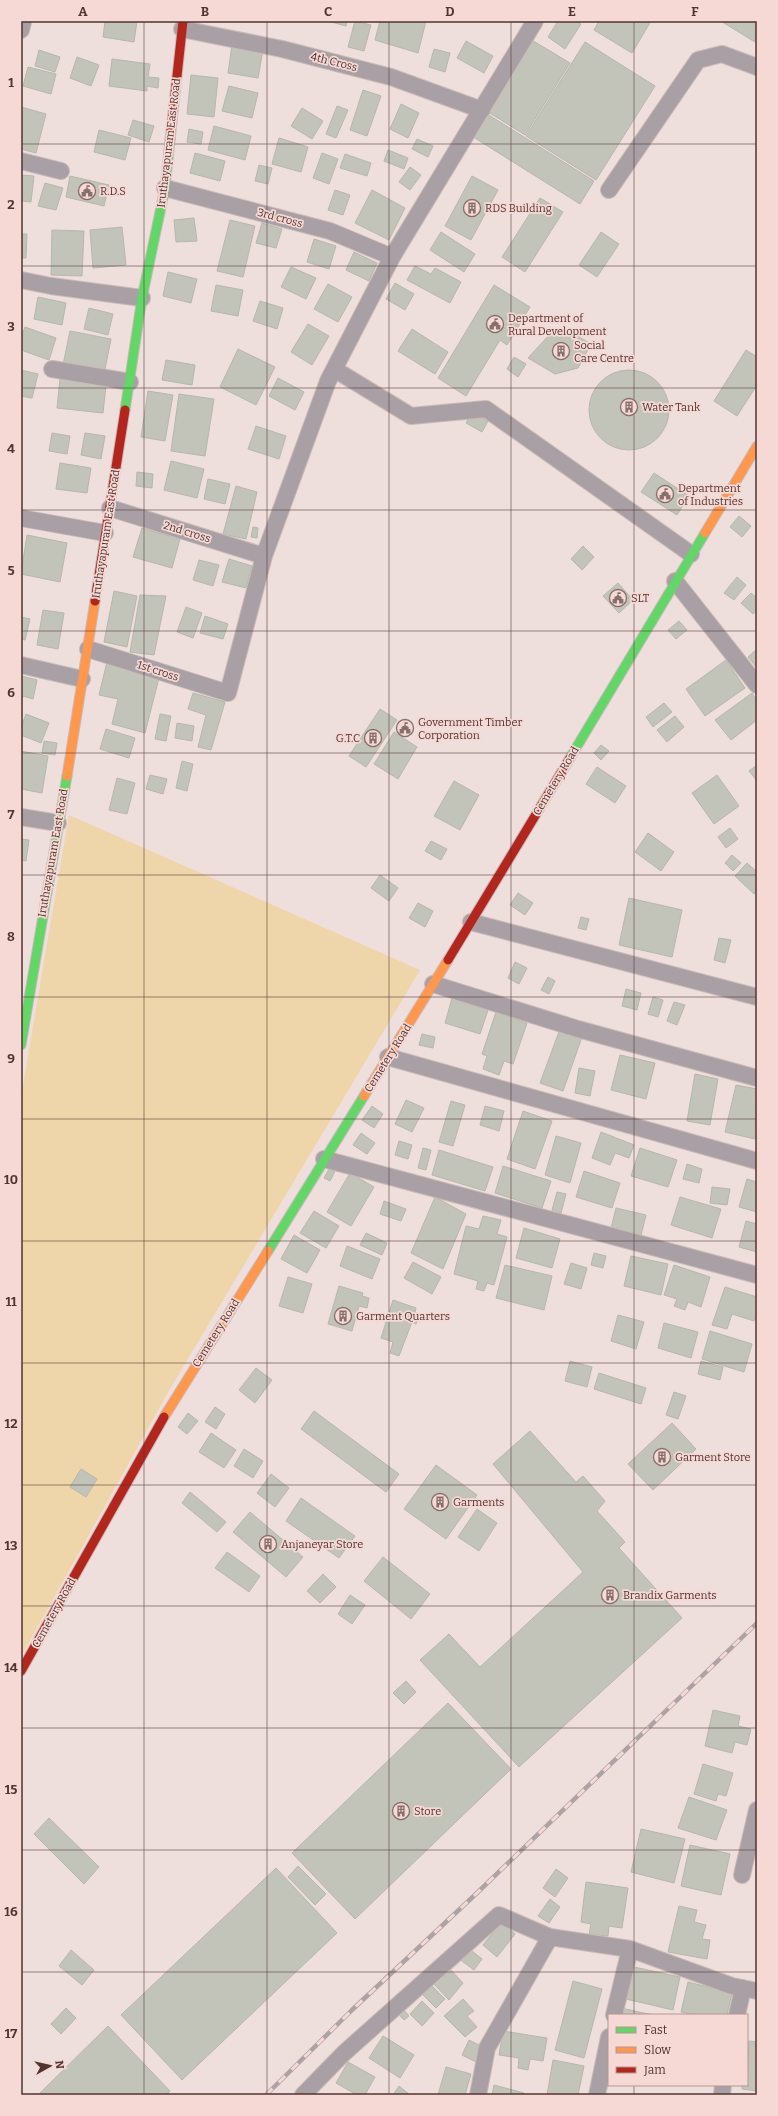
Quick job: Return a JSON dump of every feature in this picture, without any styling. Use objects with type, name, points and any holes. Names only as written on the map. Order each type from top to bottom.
[{"type":"main road","name":"Iruthayapuram East Road","points":[[21,1045],[88,648],[142,298],[165,188],[183,25]]},
{"type":"main road","name":"Cemetery Road","points":[[21,1671],[149,1441],[471,922],[757,446]]},
{"type":"street","points":[[264,556],[334,369],[392,257],[535,21]]},
{"type":"street","name":"4th Cross","points":[[183,25],[391,76],[482,110]]},
{"type":"street","points":[[609,190],[698,60],[722,54],[756,64]]},
{"type":"street","points":[[21,161],[61,171]]},
{"type":"street","name":"3rd cross","points":[[165,188],[330,231],[392,257]]},
{"type":"street","points":[[21,280],[51,286],[142,298]]},
{"type":"street","points":[[52,369],[130,382]]},
{"type":"street","points":[[334,369],[411,416],[486,409],[691,554]]},
{"type":"street","name":"2nd cross","points":[[110,508],[264,556]]},
{"type":"street","points":[[21,518],[106,533]]},
{"type":"street","name":"1st cross","points":[[88,648],[228,693],[264,556]]},
{"type":"street","points":[[675,581],[757,686]]},
{"type":"street","points":[[21,665],[82,680]]},
{"type":"street","points":[[21,817],[58,823]]},
{"type":"street","points":[[471,922],[757,997]]},
{"type":"street","points":[[433,984],[578,1029],[757,1078]]},
{"type":"street","points":[[388,1057],[757,1162]]},
{"type":"street","points":[[324,1160],[757,1275]]},
{"type":"street","points":[[742,1875],[757,1810]]},
{"type":"street","points":[[303,2095],[344,2053],[499,1915],[550,1937],[630,1949],[732,1986],[750,1989],[738,2014]]},
{"type":"street","points":[[478,2095],[487,2048],[550,1937]]},
{"type":"street","points":[[614,2014],[630,1949]]},
{"type":"street","points":[[597,2095],[608,2042]]},
{"type":"shaded area","points":[[69,815],[420,970],[170,1389],[21,1657],[21,1097]]},
{"type":"building","points":[[105,21],[137,21],[134,42],[103,37]]},
{"type":"building","points":[[328,21],[347,21],[346,26]]},
{"type":"building","points":[[355,21],[371,25],[364,51],[348,47]]},
{"type":"building","points":[[380,21],[426,21],[418,53],[375,40]]},
{"type":"building","points":[[558,21],[575,21],[581,24],[565,49],[548,37]]},
{"type":"building","points":[[599,21],[651,21],[632,53],[594,30]]},
{"type":"building","points":[[725,21],[757,21],[755,42],[724,23]]},
{"type":"building","points":[[530,39],[570,63],[525,135],[485,110]]},
{"type":"building","points":[[466,41],[493,56],[484,73],[457,58]]},
{"type":"building","points":[[585,42],[655,86],[596,180],[526,136]]},
{"type":"building","points":[[232,45],[263,50],[258,78],[228,73]]},
{"type":"building","points":[[434,49],[450,53],[445,72],[429,67]]},
{"type":"building","points":[[39,50],[60,57],[55,72],[35,66]]},
{"type":"building","points":[[77,57],[99,65],[91,86],[70,78]]},
{"type":"building","points":[[112,59],[150,64],[148,77],[159,78],[158,88],[147,86],[147,91],[109,86]]},
{"type":"building","points":[[28,67],[56,74],[51,94],[23,86]]},
{"type":"building","points":[[191,75],[218,78],[214,117],[187,114]]},
{"type":"building","points":[[229,86],[258,93],[252,118],[222,111]]},
{"type":"building","points":[[363,90],[381,96],[367,136],[350,130]]},
{"type":"building","points":[[401,104],[419,113],[408,138],[390,129]]},
{"type":"building","points":[[337,106],[348,110],[336,138],[326,134]]},
{"type":"building","points":[[21,107],[46,114],[36,153],[21,149]]},
{"type":"building","points":[[302,108],[323,121],[312,139],[291,126]]},
{"type":"building","points":[[484,112],[594,181],[580,204],[470,135]]},
{"type":"building","points":[[133,120],[154,126],[149,142],[128,135]]},
{"type":"building","points":[[214,126],[251,136],[245,160],[208,150]]},
{"type":"building","points":[[189,129],[203,132],[201,144],[187,142]]},
{"type":"building","points":[[99,130],[131,138],[125,160],[94,152]]},
{"type":"building","points":[[279,138],[308,147],[301,172],[272,164]]},
{"type":"building","points":[[417,139],[433,146],[428,157],[412,149]]},
{"type":"building","points":[[388,150],[408,158],[404,169],[384,161]]},
{"type":"building","points":[[195,153],[225,161],[220,181],[190,173]]},
{"type":"building","points":[[322,153],[338,159],[329,184],[313,178]]},
{"type":"building","points":[[345,154],[371,163],[367,176],[340,168]]},
{"type":"building","points":[[259,165],[272,168],[268,184],[255,181]]},
{"type":"building","points":[[410,167],[421,175],[410,190],[399,182]]},
{"type":"building","points":[[21,175],[34,176],[31,202],[21,201]]},
{"type":"building","name":"R.D.S","points":[[70,176],[109,185],[104,206],[66,197]]},
{"type":"building","name":"RDS Building","points":[[472,176],[498,190],[471,240],[445,226]]},
{"type":"building","points":[[45,183],[63,188],[56,210],[38,206]]},
{"type":"building","points":[[335,190],[350,195],[343,215],[328,210]]},
{"type":"building","points":[[372,190],[405,208],[389,240],[355,223]]},
{"type":"building","points":[[540,198],[563,212],[525,272],[502,257]]},
{"type":"building","points":[[194,218],[197,241],[176,242],[174,220]]},
{"type":"building","points":[[230,220],[255,226],[243,277],[217,271]]},
{"type":"building","points":[[262,223],[282,229],[276,248],[256,243]]},
{"type":"building","points":[[122,227],[126,265],[93,268],[90,230]]},
{"type":"building","points":[[52,230],[84,231],[82,276],[51,275]]},
{"type":"building","points":[[441,232],[475,254],[464,272],[430,250]]},
{"type":"building","points":[[601,232],[619,244],[597,277],[579,265]]},
{"type":"building","points":[[21,234],[27,234],[26,258],[21,258]]},
{"type":"building","points":[[314,239],[336,246],[329,269],[307,262]]},
{"type":"building","points":[[354,252],[377,263],[369,281],[346,270]]},
{"type":"building","points":[[415,266],[431,274],[435,268],[461,282],[450,303],[407,280]]},
{"type":"building","points":[[291,267],[316,278],[306,299],[281,287]]},
{"type":"building","points":[[168,272],[197,279],[191,303],[163,296]]},
{"type":"building","points":[[395,283],[414,294],[405,310],[386,299]]},
{"type":"building","points":[[328,284],[352,297],[338,322],[314,309]]},
{"type":"building","points":[[216,285],[243,290],[238,316],[211,311]]},
{"type":"building","name":"Department of Rural Development","points":[[494,285],[530,307],[507,345],[500,340],[466,396],[438,378]]},
{"type":"building","points":[[38,297],[66,303],[62,325],[34,319]]},
{"type":"building","points":[[260,301],[283,308],[277,329],[253,321]]},
{"type":"building","points":[[89,308],[113,314],[108,335],[84,329]]},
{"type":"building","points":[[308,324],[329,336],[312,365],[291,352]]},
{"type":"building","points":[[25,327],[56,338],[49,360],[21,350],[21,338]]},
{"type":"building","points":[[412,329],[448,352],[435,374],[398,351]]},
{"type":"building","points":[[70,331],[111,339],[104,374],[63,365]]},
{"type":"building","name":"Social Care Centre","points":[[550,334],[574,334],[591,344],[578,368],[555,374],[528,358]]},
{"type":"building","points":[[238,349],[275,367],[256,405],[220,387]]},
{"type":"building","points":[[746,350],[757,357],[757,385],[737,416],[714,401]]},
{"type":"building","points":[[514,357],[526,364],[518,377],[507,369]]},
{"type":"building","points":[[166,360],[195,365],[192,385],[162,380]]},
{"type":"building","points":[[21,370],[38,374],[32,398],[21,396]]},
{"type":"building","name":"Water Tank","points":[[629,370],[644,373],[657,382],[666,395],[669,410],[666,425],[657,438],[644,447],[629,450],[614,447],[601,438],[592,425],[589,410],[592,395],[601,382],[614,373]]},
{"type":"building","points":[[278,378],[304,392],[295,410],[269,396]]},
{"type":"building","points":[[60,379],[106,385],[103,413],[57,408]]},
{"type":"building","points":[[148,391],[173,395],[165,441],[141,437]]},
{"type":"building","points":[[179,394],[214,399],[205,456],[171,451]]},
{"type":"building","points":[[472,412],[488,421],[482,432],[466,423]]},
{"type":"building","points":[[256,426],[286,436],[279,459],[248,449]]},
{"type":"building","points":[[52,433],[70,436],[67,454],[49,451]]},
{"type":"building","points":[[85,433],[105,436],[101,459],[81,455]]},
{"type":"building","points":[[171,461],[204,469],[197,498],[164,490]]},
{"type":"building","points":[[60,463],[91,468],[87,493],[56,489]]},
{"type":"building","points":[[137,472],[153,474],[152,488],[136,486]]},
{"type":"building","name":"Department of Industries","points":[[654,473],[689,496],[677,515],[641,492]]},
{"type":"building","points":[[208,479],[230,484],[225,504],[204,499]]},
{"type":"building","points":[[236,486],[257,492],[246,539],[223,534]]},
{"type":"building","points":[[739,516],[751,526],[742,537],[730,527]]},
{"type":"building","points":[[253,527],[258,528],[257,538],[251,537]]},
{"type":"building","points":[[142,528],[180,539],[172,568],[133,557]]},
{"type":"building","points":[[27,535],[67,543],[60,582],[21,574]]},
{"type":"building","points":[[583,546],[594,557],[582,570],[571,559]]},
{"type":"building","points":[[229,559],[252,566],[246,588],[222,582]]},
{"type":"building","points":[[199,560],[219,565],[213,586],[193,580]]},
{"type":"building","points":[[737,577],[746,585],[734,600],[724,593]]},
{"type":"building","name":"SLT","points":[[618,583],[633,600],[619,613],[603,596]]},
{"type":"building","points":[[114,591],[137,596],[127,647],[104,642]]},
{"type":"building","points":[[751,593],[757,598],[757,609],[753,614],[741,603]]},
{"type":"building","points":[[140,595],[166,596],[154,655],[130,652]]},
{"type":"building","points":[[186,607],[202,613],[193,638],[177,632]]},
{"type":"building","points":[[43,610],[64,613],[58,649],[37,645]]},
{"type":"building","points":[[205,616],[228,624],[223,639],[200,633]]},
{"type":"building","points":[[21,617],[30,619],[25,640],[21,639]]},
{"type":"building","points":[[679,621],[687,630],[676,639],[668,630]]},
{"type":"building","points":[[757,649],[757,668],[748,657]]},
{"type":"building","points":[[726,660],[745,688],[705,716],[686,689]]},
{"type":"building","points":[[107,662],[160,674],[145,733],[112,724],[118,699],[99,695]]},
{"type":"building","points":[[21,676],[37,680],[33,699],[23,696],[21,701]]},
{"type":"building","points":[[193,693],[225,702],[211,750],[198,747],[206,715],[188,709]]},
{"type":"building","points":[[752,693],[757,701],[757,720],[731,740],[715,720]]},
{"type":"building","points":[[664,703],[672,712],[653,727],[646,717]]},
{"type":"building","name":"G.T.C","points":[[380,709],[397,720],[366,767],[349,756]]},
{"type":"building","points":[[26,714],[49,723],[41,743],[21,735],[21,727]]},
{"type":"building","points":[[160,714],[171,716],[166,741],[155,739]]},
{"type":"building","points":[[675,716],[684,727],[667,742],[657,730]]},
{"type":"building","points":[[177,723],[194,726],[192,741],[175,738]]},
{"type":"building","points":[[106,729],[135,738],[129,758],[100,749]]},
{"type":"building","points":[[394,732],[417,747],[398,779],[374,764]]},
{"type":"building","points":[[44,741],[57,743],[55,755],[42,753]]},
{"type":"building","points":[[601,745],[609,751],[601,760],[594,753]]},
{"type":"building","points":[[21,751],[48,756],[42,793],[21,789]]},
{"type":"building","points":[[182,761],[193,764],[187,791],[176,788]]},
{"type":"building","points":[[757,765],[757,781],[749,771]]},
{"type":"building","points":[[597,767],[626,786],[615,803],[586,784]]},
{"type":"building","points":[[150,775],[167,779],[163,794],[146,789]]},
{"type":"building","points":[[717,775],[739,806],[714,824],[692,793]]},
{"type":"building","points":[[117,778],[135,783],[127,814],[109,810]]},
{"type":"building","points":[[454,781],[479,795],[460,830],[434,816]]},
{"type":"building","points":[[730,828],[738,839],[726,848],[718,837]]},
{"type":"building","points":[[648,833],[674,852],[661,871],[635,852]]},
{"type":"building","points":[[21,839],[29,840],[26,861],[21,860]]},
{"type":"building","points":[[431,841],[447,849],[441,860],[425,851]]},
{"type":"building","points":[[732,855],[741,863],[733,871],[725,863]]},
{"type":"building","points":[[747,863],[757,872],[757,891],[754,894],[735,876]]},
{"type":"building","points":[[380,875],[398,888],[389,901],[371,888]]},
{"type":"building","points":[[518,893],[533,903],[525,915],[510,905]]},
{"type":"building","points":[[629,898],[682,910],[672,957],[619,945]]},
{"type":"building","points":[[418,903],[433,911],[425,927],[409,918]]},
{"type":"building","points":[[581,917],[589,919],[586,930],[578,928]]},
{"type":"building","points":[[719,938],[731,940],[725,963],[714,960]]},
{"type":"building","points":[[515,962],[527,968],[519,984],[508,978]]},
{"type":"building","points":[[548,977],[555,981],[549,994],[541,990]]},
{"type":"building","points":[[626,989],[641,993],[637,1010],[622,1006]]},
{"type":"building","points":[[653,997],[663,1000],[658,1017],[648,1014]]},
{"type":"building","points":[[452,998],[488,1010],[480,1034],[445,1023]]},
{"type":"building","points":[[674,1002],[685,1005],[677,1025],[667,1021]]},
{"type":"building","points":[[496,1012],[527,1023],[513,1064],[504,1061],[499,1075],[483,1069],[487,1056],[482,1054]]},
{"type":"building","points":[[560,1029],[582,1037],[563,1091],[540,1083]]},
{"type":"building","points":[[422,1034],[435,1037],[433,1048],[419,1045]]},
{"type":"building","points":[[620,1055],[655,1063],[646,1099],[611,1090]]},
{"type":"building","points":[[579,1068],[595,1071],[590,1096],[575,1093]]},
{"type":"building","points":[[695,1074],[718,1079],[710,1125],[687,1121]]},
{"type":"building","points":[[736,1085],[757,1089],[755,1139],[725,1132]]},
{"type":"building","points":[[406,1100],[424,1108],[412,1132],[395,1124]]},
{"type":"building","points":[[451,1101],[465,1105],[453,1146],[439,1142]]},
{"type":"building","points":[[372,1106],[383,1114],[374,1128],[362,1120]]},
{"type":"building","points":[[485,1106],[504,1111],[499,1131],[480,1125]]},
{"type":"building","points":[[523,1111],[552,1121],[535,1169],[507,1159]]},
{"type":"building","points":[[601,1132],[634,1145],[629,1158],[615,1153],[610,1165],[592,1158]]},
{"type":"building","points":[[361,1133],[375,1143],[367,1154],[353,1145]]},
{"type":"building","points":[[556,1136],[581,1143],[570,1183],[545,1175]]},
{"type":"building","points":[[399,1141],[412,1145],[408,1159],[395,1155]]},
{"type":"building","points":[[423,1148],[431,1150],[426,1170],[418,1168]]},
{"type":"building","points":[[640,1148],[677,1160],[668,1187],[631,1176]]},
{"type":"building","points":[[439,1150],[493,1167],[485,1191],[432,1175]]},
{"type":"building","points":[[687,1164],[702,1169],[699,1183],[683,1179]]},
{"type":"building","points":[[503,1166],[551,1181],[542,1208],[495,1193]]},
{"type":"building","points":[[329,1169],[335,1171],[330,1181],[324,1178]]},
{"type":"building","points":[[584,1171],[620,1183],[612,1208],[576,1197]]},
{"type":"building","points":[[350,1173],[374,1187],[351,1226],[327,1212]]},
{"type":"building","points":[[747,1179],[757,1182],[757,1212],[739,1207]]},
{"type":"building","points":[[712,1187],[730,1189],[727,1205],[710,1203]]},
{"type":"building","points":[[557,1192],[566,1194],[561,1213],[552,1210]]},
{"type":"building","points":[[435,1197],[466,1214],[443,1269],[411,1253]]},
{"type":"building","points":[[680,1197],[721,1209],[712,1238],[671,1225]]},
{"type":"building","points":[[384,1201],[406,1209],[401,1221],[380,1214]]},
{"type":"building","points":[[616,1208],[646,1215],[641,1235],[611,1228]]},
{"type":"building","points":[[314,1211],[339,1226],[326,1248],[300,1233]]},
{"type":"building","points":[[483,1216],[501,1220],[497,1234],[507,1237],[494,1285],[487,1283],[484,1291],[476,1289],[478,1281],[454,1274],[466,1226],[479,1229]]},
{"type":"building","points":[[746,1221],[757,1224],[757,1252],[739,1247]]},
{"type":"building","points":[[524,1228],[560,1239],[552,1268],[516,1258]]},
{"type":"building","points":[[366,1233],[387,1243],[382,1255],[360,1245]]},
{"type":"building","points":[[294,1235],[320,1250],[307,1273],[281,1259]]},
{"type":"building","points":[[347,1246],[380,1259],[372,1279],[340,1266]]},
{"type":"building","points":[[594,1253],[606,1256],[603,1268],[591,1265]]},
{"type":"building","points":[[631,1256],[668,1264],[661,1295],[624,1286]]},
{"type":"building","points":[[413,1262],[441,1277],[432,1294],[404,1278]]},
{"type":"building","points":[[571,1263],[587,1268],[581,1289],[564,1284]]},
{"type":"building","points":[[505,1265],[552,1276],[544,1310],[496,1298]]},
{"type":"building","points":[[674,1265],[710,1277],[701,1307],[688,1302],[685,1310],[674,1306],[677,1299],[664,1295]]},
{"type":"building","points":[[288,1277],[312,1284],[303,1313],[279,1306]]},
{"type":"building","name":"Garment Quarters","points":[[339,1286],[363,1293],[362,1296],[369,1298],[367,1308],[359,1306],[352,1331],[328,1324]]},
{"type":"building","points":[[725,1287],[757,1297],[757,1313],[754,1321],[732,1314],[727,1329],[712,1325]]},
{"type":"building","points":[[393,1300],[416,1308],[415,1312],[420,1314],[416,1324],[412,1322],[399,1356],[390,1353],[393,1342],[381,1338]]},
{"type":"building","points":[[618,1315],[644,1322],[636,1349],[611,1341]]},
{"type":"building","points":[[664,1323],[698,1332],[691,1358],[658,1348]]},
{"type":"building","points":[[710,1331],[752,1344],[744,1372],[702,1359]]},
{"type":"building","points":[[570,1361],[592,1367],[587,1387],[565,1381]]},
{"type":"building","points":[[701,1361],[723,1367],[720,1380],[698,1374]]},
{"type":"building","points":[[256,1368],[272,1380],[255,1403],[239,1390]]},
{"type":"building","points":[[599,1373],[646,1388],[641,1404],[594,1389]]},
{"type":"building","points":[[674,1392],[686,1396],[678,1419],[666,1415]]},
{"type":"building","points":[[215,1407],[225,1414],[216,1429],[205,1422]]},
{"type":"building","points":[[314,1411],[399,1474],[386,1492],[301,1429]]},
{"type":"building","points":[[188,1413],[198,1421],[187,1434],[178,1427]]},
{"type":"building","name":"Garment Store","points":[[672,1423],[696,1449],[653,1490],[628,1464]]},
{"type":"building","name":"Brandix Garments","points":[[530,1431],[576,1482],[583,1476],[605,1501],[597,1511],[625,1542],[619,1548],[682,1618],[519,1767],[420,1660],[449,1634],[480,1667],[583,1572],[493,1464]]},
{"type":"building","points":[[211,1433],[236,1450],[224,1468],[199,1452]]},
{"type":"building","points":[[244,1449],[263,1461],[253,1478],[234,1466]]},
{"type":"building","name":"Garments","points":[[436,1465],[477,1495],[446,1539],[404,1509]]},
{"type":"building","points":[[81,1469],[97,1479],[86,1497],[70,1487]]},
{"type":"building","points":[[271,1474],[289,1488],[275,1507],[257,1493]]},
{"type":"building","points":[[190,1492],[226,1522],[217,1532],[182,1503]]},
{"type":"building","points":[[301,1498],[355,1536],[339,1558],[286,1521]]},
{"type":"building","name":"Garments","points":[[477,1509],[497,1523],[479,1551],[458,1537]]},
{"type":"building","name":"Anjaneyar Store","points":[[250,1512],[303,1557],[286,1577],[233,1532]]},
{"type":"building","points":[[227,1552],[260,1576],[249,1592],[215,1568]]},
{"type":"building","points":[[383,1557],[430,1594],[411,1619],[364,1581]]},
{"type":"building","points":[[323,1574],[336,1587],[320,1603],[307,1591]]},
{"type":"building","points":[[350,1595],[365,1605],[352,1624],[338,1614]]},
{"type":"building","points":[[406,1681],[416,1692],[404,1704],[393,1693]]},
{"type":"building","name":"Store","points":[[448,1703],[511,1769],[355,1919],[292,1853]]},
{"type":"building","points":[[713,1710],[740,1716],[738,1726],[751,1729],[747,1745],[735,1742],[732,1753],[705,1746]]},
{"type":"building","points":[[703,1764],[733,1773],[726,1796],[718,1794],[716,1801],[694,1794]]},
{"type":"building","points":[[689,1797],[727,1810],[716,1840],[678,1828]]},
{"type":"building","points":[[49,1818],[99,1867],[84,1884],[34,1834]]},
{"type":"building","points":[[641,1829],[685,1839],[674,1883],[631,1872]]},
{"type":"building","points":[[690,1845],[730,1854],[721,1895],[681,1886]]},
{"type":"building","points":[[298,1866],[326,1894],[315,1905],[288,1877]]},
{"type":"building","points":[[276,1868],[337,1933],[182,2080],[121,2015]]},
{"type":"building","points":[[556,1869],[568,1878],[555,1897],[543,1888]]},
{"type":"building","points":[[586,1882],[628,1888],[622,1928],[609,1926],[608,1936],[589,1934],[591,1924],[581,1922]]},
{"type":"building","points":[[550,1899],[560,1907],[549,1923],[538,1916]]},
{"type":"building","points":[[679,1906],[697,1910],[694,1922],[706,1925],[702,1939],[710,1940],[707,1959],[668,1952]]},
{"type":"building","points":[[501,1922],[515,1934],[497,1957],[483,1945]]},
{"type":"building","points":[[467,1947],[482,1959],[474,1970],[458,1958]]},
{"type":"building","points":[[71,1950],[94,1970],[82,1985],[59,1966]]},
{"type":"building","points":[[448,1967],[463,1983],[449,2000],[432,1982]]},
{"type":"building","points":[[634,1967],[680,1977],[673,2010],[626,1999]]},
{"type":"building","points":[[573,1981],[602,1989],[584,2058],[555,2050]]},
{"type":"building","points":[[688,1982],[732,1993],[727,2014],[690,2014],[681,2012]]},
{"type":"building","points":[[432,1986],[445,1999],[436,2008],[423,1995]]},
{"type":"building","points":[[463,1999],[474,2011],[467,2016],[477,2027],[465,2037],[444,2016]]},
{"type":"building","points":[[422,2001],[434,2013],[422,2026],[410,2014]]},
{"type":"building","points":[[66,2008],[76,2018],[61,2034],[51,2024]]},
{"type":"building","points":[[621,2008],[648,2014],[619,2014]]},
{"type":"building","points":[[403,2009],[409,2016],[404,2020],[398,2014]]},
{"type":"building","points":[[108,2026],[170,2091],[166,2095],[38,2095]]},
{"type":"building","points":[[503,2031],[547,2038],[543,2061],[530,2059],[528,2070],[518,2068],[519,2058],[499,2055]]},
{"type":"building","points":[[383,2036],[414,2055],[400,2078],[369,2058]]},
{"type":"building","points":[[469,2040],[485,2048],[478,2063],[462,2055]]},
{"type":"building","points":[[749,2041],[757,2042],[757,2091],[742,2089],[742,2086],[748,2086]]},
{"type":"building","points":[[553,2060],[584,2066],[578,2095],[547,2095]]},
{"type":"building","points":[[348,2062],[375,2077],[365,2095],[357,2095],[336,2083]]},
{"type":"building","points":[[446,2067],[471,2074],[465,2095],[438,2095]]},
{"type":"building","points":[[494,2085],[524,2093],[524,2095],[492,2095]]},
{"type":"building","points":[[399,2086],[410,2095],[393,2095]]},
{"type":"railway","points":[[266,2095],[352,2010],[478,1892],[757,1623]]},
{"type":"traffic: fast","points":[[125,410],[142,298],[165,188],[170,140]]},
{"type":"traffic: fast","points":[[570,758],[705,533]]},
{"type":"traffic: fast","points":[[21,1045],[67,776]]},
{"type":"traffic: fast","points":[[268,1251],[364,1096]]},
{"type":"traffic: slow","points":[[705,533],[757,446]]},
{"type":"traffic: slow","points":[[67,776],[95,601]]},
{"type":"traffic: slow","points":[[364,1096],[448,960]]},
{"type":"traffic: slow","points":[[164,1417],[268,1251]]},
{"type":"traffic: jam","points":[[170,140],[183,21]]},
{"type":"traffic: jam","points":[[95,601],[125,410]]},
{"type":"traffic: jam","points":[[448,960],[570,758]]},
{"type":"traffic: jam","points":[[21,1671],[164,1417]]},
{"type":"place","name":"R.D.S","points":[[87,191]]},
{"type":"place","name":"RDS Building","points":[[472,208]]},
{"type":"place","name":"Department of Rural Development","points":[[495,324]]},
{"type":"place","name":"Social Care Centre","points":[[561,351]]},
{"type":"place","name":"Water Tank","points":[[629,407]]},
{"type":"place","name":"Department of Industries","points":[[665,494]]},
{"type":"place","name":"SLT","points":[[618,598]]},
{"type":"place","name":"Government Timber Corporation","points":[[405,728]]},
{"type":"place","name":"G.T.C","points":[[373,738]]},
{"type":"place","name":"Garment Quarters","points":[[343,1316]]},
{"type":"place","name":"Garment Store","points":[[662,1457]]},
{"type":"place","name":"Garments","points":[[440,1502]]},
{"type":"place","name":"Anjaneyar Store","points":[[268,1544]]},
{"type":"place","name":"Brandix Garments","points":[[610,1595]]},
{"type":"place","name":"Store","points":[[401,1811]]}]
